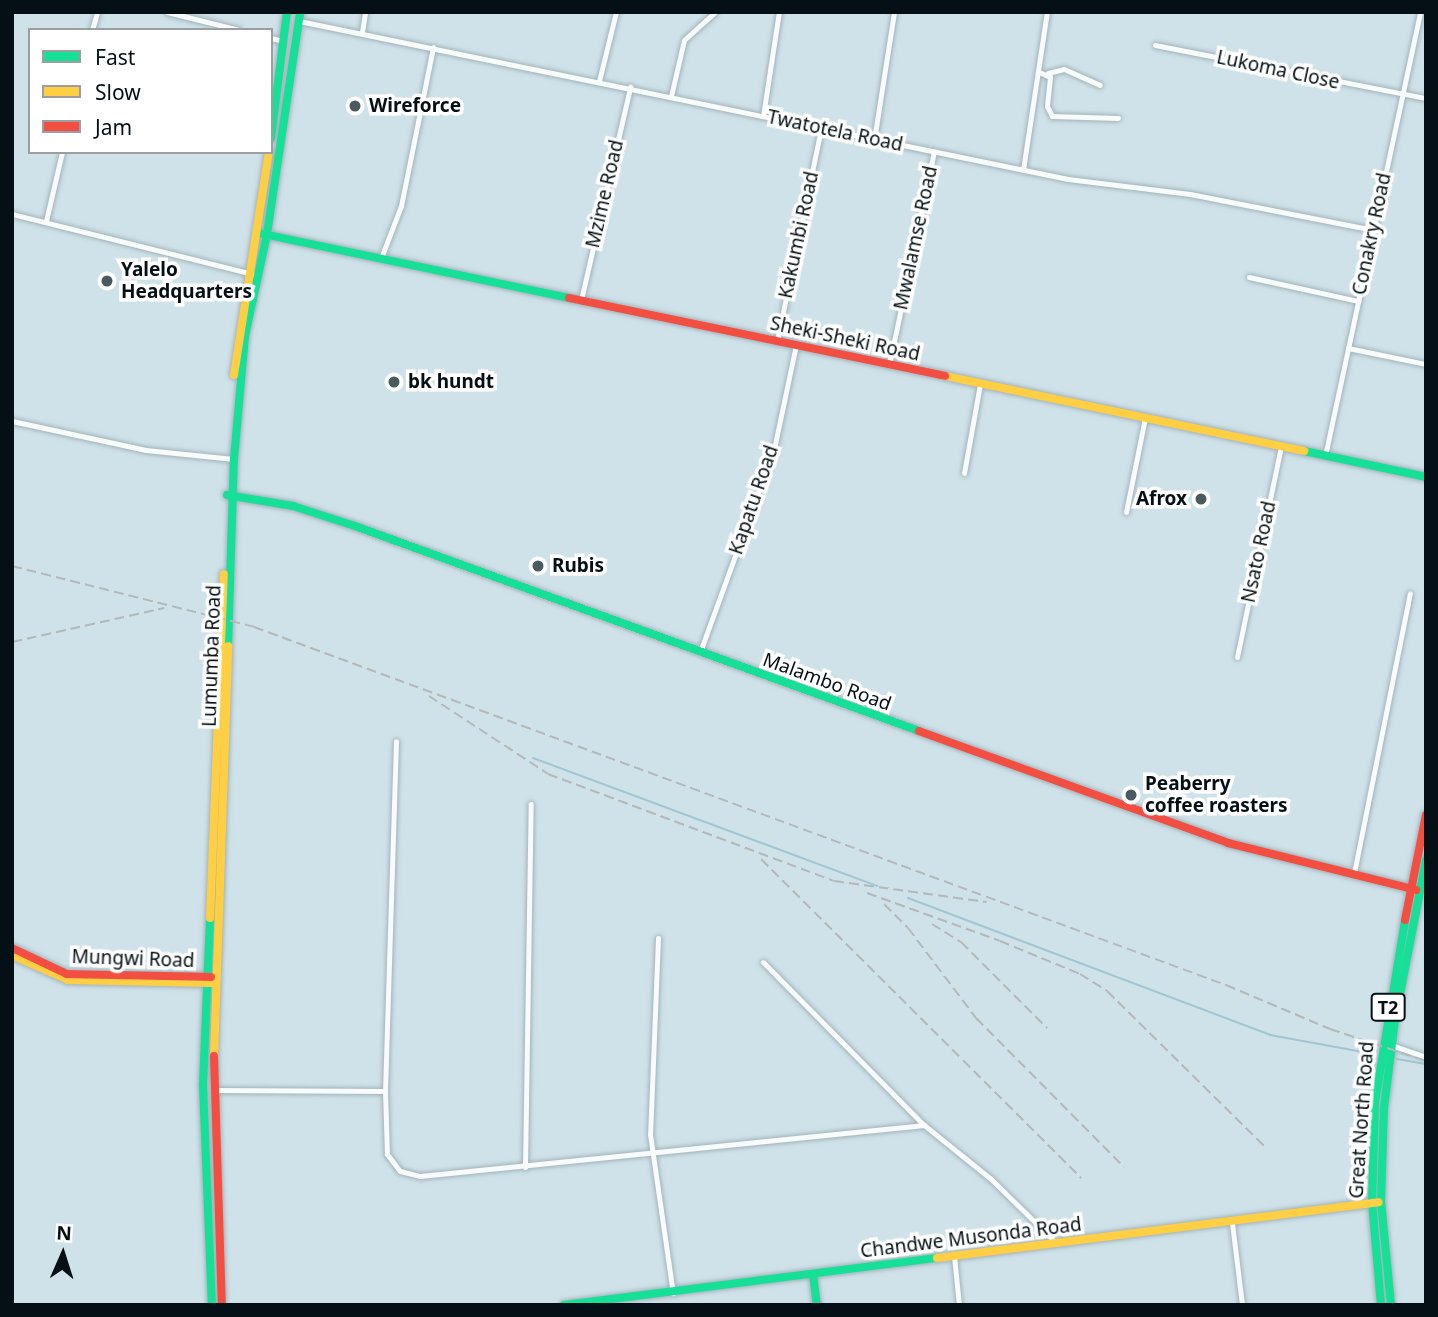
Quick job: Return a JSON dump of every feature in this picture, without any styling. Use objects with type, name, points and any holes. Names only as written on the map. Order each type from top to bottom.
[{"type":"street","points":[[167,12],[231,28]]},
{"type":"street","points":[[273,122],[286,12]]},
{"type":"street","points":[[362,32],[365,12]]},
{"type":"street","points":[[599,81],[616,12]]},
{"type":"street","points":[[671,96],[684,40],[715,12]]},
{"type":"street","points":[[763,116],[779,12]]},
{"type":"street","points":[[874,140],[894,12]]},
{"type":"street","points":[[1023,170],[1047,12]]},
{"type":"street","name":"Conakry Road","points":[[1325,456],[1420,12]]},
{"type":"street","name":"Twatotela Road","points":[[300,17],[1023,170],[1190,194],[1373,230]]},
{"type":"street","name":"Lumumba Road","points":[[212,1305],[203,1147],[213,980],[231,459],[255,274],[300,17]]},
{"type":"street","points":[[273,38],[283,41]]},
{"type":"street","name":"Lukoma Close","points":[[1155,45],[1402,96],[1426,98]]},
{"type":"street","points":[[381,258],[401,206],[433,47]]},
{"type":"street","points":[[1039,72],[1064,69],[1100,85]]},
{"type":"street","points":[[1048,73],[1047,106],[1052,116],[1118,118]]},
{"type":"street","name":"Mzime Road","points":[[581,300],[630,88]]},
{"type":"street","name":"Kakumbi Road","points":[[778,341],[821,129]]},
{"type":"street","name":"Mwalamse Road","points":[[889,365],[934,152]]},
{"type":"street","points":[[46,221],[62,154]]},
{"type":"street","name":"Lumumba Road","points":[[262,234],[269,154]]},
{"type":"street","points":[[12,214],[255,274]]},
{"type":"street","name":"Sheki-Sheki Road","points":[[262,234],[1426,477]]},
{"type":"street","points":[[1249,277],[1358,301]]},
{"type":"street","name":"Kapatu Road","points":[[700,652],[774,449],[796,345]]},
{"type":"street","points":[[1348,348],[1426,364]]},
{"type":"street","points":[[964,473],[980,384]]},
{"type":"street","points":[[1126,512],[1145,418]]},
{"type":"street","points":[[12,421],[146,450],[231,459]]},
{"type":"street","name":"Nsato Road","points":[[1237,657],[1281,447]]},
{"type":"street","name":"Malambo Road","points":[[230,495],[293,506],[355,526],[1228,843],[1415,889]]},
{"type":"street","points":[[1354,873],[1410,594]]},
{"type":"street","points":[[396,741],[385,1145],[400,1171],[419,1176],[525,1167],[924,1125]]},
{"type":"street","points":[[525,1167],[531,804]]},
{"type":"street","name":"Great North Road","points":[[1391,1305],[1377,1202],[1391,1045],[1426,815]]},
{"type":"street","name":"Great North Road","points":[[1381,1305],[1377,1202],[1380,1060],[1415,889],[1426,860]]},
{"type":"street","points":[[658,938],[651,1066],[651,1144],[656,1155],[673,1293]]},
{"type":"street","name":"Mungwi Road","points":[[12,948],[67,974],[213,980]]},
{"type":"street","name":"Mungwi Road","points":[[12,955],[68,980],[213,980]]},
{"type":"street","points":[[763,962],[924,1125],[991,1179],[1055,1242]]},
{"type":"street","name":"Lumumba Road","points":[[213,980],[222,1305]]},
{"type":"street","points":[[1391,1045],[1426,1057]]},
{"type":"street","points":[[214,1090],[385,1091]]},
{"type":"street","name":"Chandwe Musonda Road","points":[[564,1305],[1055,1242],[1232,1223],[1377,1202]]},
{"type":"street","points":[[1232,1223],[1242,1305]]},
{"type":"street","points":[[954,1256],[959,1305]]},
{"type":"street","points":[[813,1274],[817,1305]]},
{"type":"waterway","points":[[533,758],[877,886]]},
{"type":"waterway","points":[[908,898],[1270,1035],[1368,1053]]},
{"type":"waterway","points":[[1397,1059],[1426,1064]]},
{"type":"railway","points":[[12,566],[254,627],[1226,985],[1330,1029],[1426,1061]]},
{"type":"railway","points":[[12,642],[164,608]]},
{"type":"railway","points":[[429,696],[548,774],[834,881],[987,902]]},
{"type":"railway","points":[[761,859],[1081,1178]]},
{"type":"railway","points":[[867,893],[1000,941],[1080,974],[1107,991],[1267,1149]]},
{"type":"railway","points":[[884,904],[908,928],[976,1018],[1124,1167]]},
{"type":"railway","points":[[932,924],[961,942],[1047,1028]]},
{"type":"traffic: fast","points":[[273,122],[287,12]]},
{"type":"traffic: fast","points":[[228,646],[234,459],[245,336],[267,234],[300,12]]},
{"type":"traffic: fast","points":[[258,233],[569,298]]},
{"type":"traffic: fast","points":[[1304,451],[1426,477]]},
{"type":"traffic: fast","points":[[227,495],[293,506],[355,526],[919,731]]},
{"type":"traffic: fast","points":[[1391,1305],[1381,1202],[1384,1108],[1395,1020],[1426,860]]},
{"type":"traffic: fast","points":[[210,918],[203,1085],[212,1305]]},
{"type":"traffic: fast","points":[[1381,1305],[1372,1202],[1375,1102],[1405,920]]},
{"type":"traffic: fast","points":[[564,1305],[937,1258]]},
{"type":"traffic: fast","points":[[813,1274],[817,1305]]},
{"type":"traffic: slow","points":[[234,375],[269,154]]},
{"type":"traffic: slow","points":[[945,376],[1304,451]]},
{"type":"traffic: slow","points":[[210,918],[224,574]]},
{"type":"traffic: slow","points":[[214,1056],[228,646]]},
{"type":"traffic: slow","points":[[12,955],[68,980],[213,983]]},
{"type":"traffic: slow","points":[[937,1258],[1378,1202]]},
{"type":"traffic: jam","points":[[569,298],[945,376]]},
{"type":"traffic: jam","points":[[919,731],[1228,843],[1416,890]]},
{"type":"traffic: jam","points":[[1405,920],[1426,815]]},
{"type":"traffic: jam","points":[[12,948],[67,974],[211,977]]},
{"type":"traffic: jam","points":[[214,1056],[222,1305]]},
{"type":"place","name":"Wireforce","points":[[355,106]]},
{"type":"place","name":"Yalelo Headquarters","points":[[107,281]]},
{"type":"place","name":"bk hundt","points":[[394,382]]},
{"type":"place","name":"Afrox","points":[[1201,499]]},
{"type":"place","name":"Rubis","points":[[538,566]]},
{"type":"place","name":"Peaberry coffee roasters","points":[[1131,795]]}]
